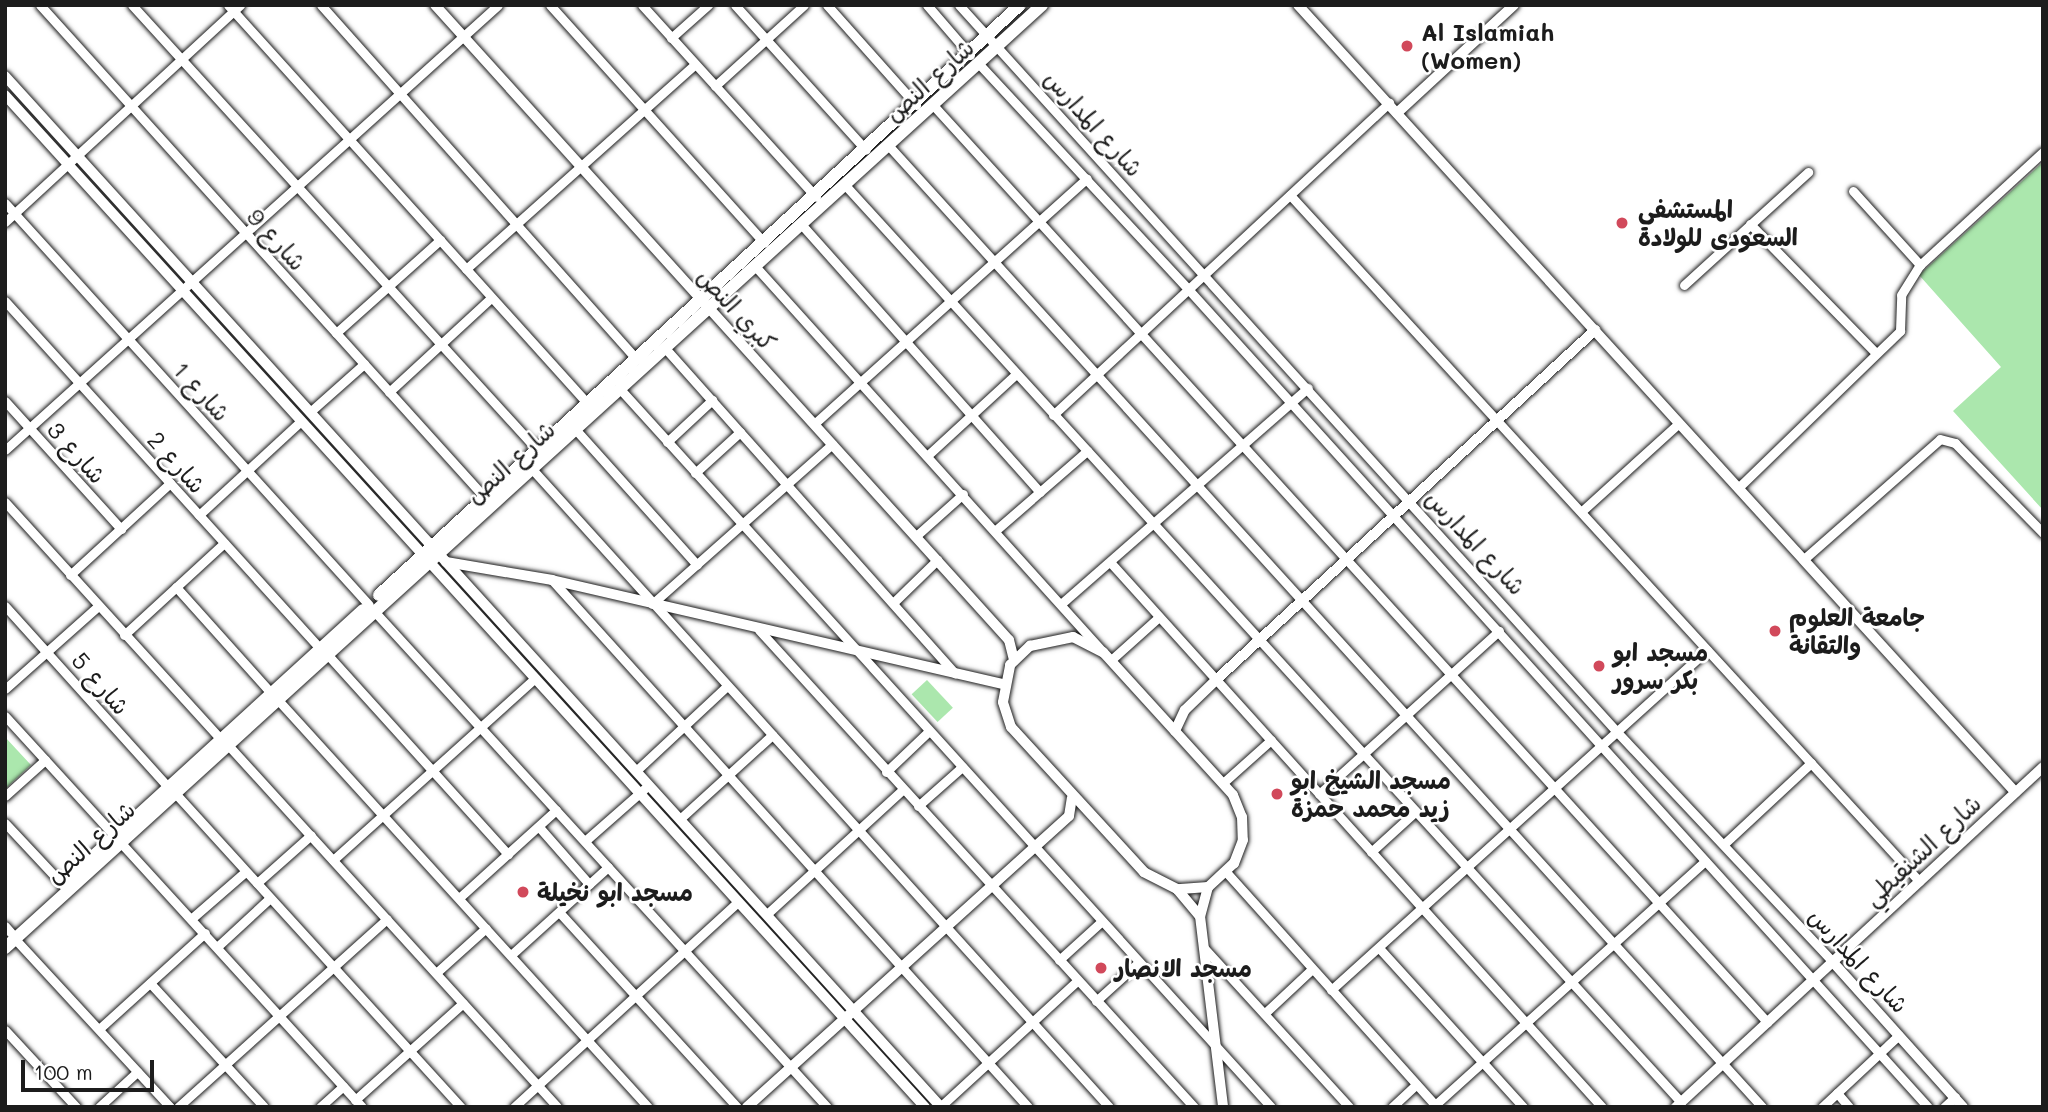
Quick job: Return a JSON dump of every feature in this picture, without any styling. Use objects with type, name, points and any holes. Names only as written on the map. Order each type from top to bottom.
[{"type":"main road","name":"شارع النص","points":[[992,43],[1020,5]]},
{"type":"main road","name":"شارع النص","points":[[8,937],[372,608],[441,553],[532,469],[542,454],[588,404],[637,360],[755,266],[933,105],[992,43],[1042,5]]},
{"type":"main road","name":"شارع النص","points":[[441,553],[486,499],[576,430],[665,348],[764,243],[916,105],[975,60]]},
{"type":"main road","name":"شارع النص","points":[[8,937],[63,885],[118,839]]},
{"type":"street","name":"شارع 9","points":[[40,5],[486,499]]},
{"type":"street","points":[[132,5],[542,454]]},
{"type":"street","points":[[321,5],[519,222],[637,360]]},
{"type":"street","name":"كبري النص","points":[[435,5],[1009,640]]},
{"type":"street","points":[[5,450],[498,5]]},
{"type":"street","points":[[550,5],[764,243]]},
{"type":"street","points":[[642,5],[816,197]]},
{"type":"street","points":[[671,38],[708,5]]},
{"type":"street","points":[[735,5],[866,150]]},
{"type":"street","points":[[715,86],[804,5]]},
{"type":"street","points":[[827,5],[916,105]]},
{"type":"street","name":"شارع المدارس","points":[[927,5],[1604,746],[1928,1107]]},
{"type":"street","name":"شارع المدارس","points":[[958,5],[1618,733],[1724,844],[1963,1107]]},
{"type":"street","points":[[1298,5],[2015,792]]},
{"type":"street","points":[[1398,113],[1514,5]]},
{"type":"street","points":[[5,222],[234,7],[349,140],[588,404]]},
{"type":"street","points":[[466,270],[695,64]]},
{"type":"street","points":[[5,76],[682,817],[941,1106],[1077,981]]},
{"type":"street","points":[[5,95],[925,1107]]},
{"type":"street","points":[[1053,415],[1389,103]]},
{"type":"street","points":[[933,105],[1767,1022]]},
{"type":"street","points":[[888,145],[1762,1107]]},
{"type":"street","points":[[1738,488],[1900,331],[1901,295],[1920,265],[2043,152]]},
{"type":"street","points":[[1684,285],[1808,172]]},
{"type":"street","points":[[814,424],[1087,178]]},
{"type":"street","points":[[845,185],[1468,868],[1678,1105]]},
{"type":"street","points":[[1853,191],[1920,265]]},
{"type":"street","points":[[1290,195],[1919,881]]},
{"type":"street","name":"شارع 1","points":[[5,203],[827,1107]]},
{"type":"street","points":[[801,224],[1040,492]]},
{"type":"street","points":[[1750,224],[1876,353]]},
{"type":"street","points":[[336,333],[440,240]]},
{"type":"street","points":[[755,266],[1224,782],[1237,803],[1244,828],[1239,853],[1227,873],[1208,887],[1177,889]]},
{"type":"street","points":[[389,392],[491,298]]},
{"type":"street","name":"شارع 2","points":[[5,301],[508,854]]},
{"type":"street","points":[[1175,731],[1185,710],[1216,680],[1595,330]]},
{"type":"street","points":[[665,348],[955,673]]},
{"type":"street","points":[[311,411],[364,364]]},
{"type":"street","points":[[928,455],[1016,374]]},
{"type":"street","points":[[1061,604],[1308,388]]},
{"type":"street","points":[[621,389],[741,526],[1271,1107]]},
{"type":"street","points":[[667,442],[712,400]]},
{"type":"street","name":"شارع 3","points":[[5,401],[121,529]]},
{"type":"street","points":[[199,515],[301,421]]},
{"type":"street","points":[[1582,511],[1679,424]]},
{"type":"street","points":[[576,430],[697,565]]},
{"type":"street","points":[[695,473],[740,432]]},
{"type":"street","points":[[1804,559],[1940,439],[1955,443],[2043,533]]},
{"type":"street","points":[[653,605],[832,444]]},
{"type":"street","points":[[996,530],[1087,452]]},
{"type":"street","points":[[532,469],[1109,1107]]},
{"type":"street","points":[[70,575],[170,483]]},
{"type":"street","points":[[916,536],[963,494]]},
{"type":"street","points":[[5,502],[557,1107]]},
{"type":"street","points":[[124,635],[224,543]]},
{"type":"street","points":[[429,561],[441,553],[759,630],[1003,684]]},
{"type":"street","points":[[892,603],[937,560]]},
{"type":"street","points":[[1110,562],[1602,1107]]},
{"type":"street","points":[[552,580],[1028,1107]]},
{"type":"street","points":[[176,587],[648,1107]]},
{"type":"street","name":"شارع 5","points":[[5,606],[461,1107]]},
{"type":"street","points":[[5,689],[98,606]]},
{"type":"street","points":[[1107,656],[1159,617]]},
{"type":"street","points":[[759,630],[902,790],[1194,1107]]},
{"type":"street","points":[[1319,794],[1499,631]]},
{"type":"street","points":[[1014,660],[1009,640],[1030,646],[1073,637],[1107,656]]},
{"type":"street","points":[[1030,646],[1014,660],[1003,684],[1011,727],[1072,798],[1144,872],[1177,889],[1200,916]]},
{"type":"street","points":[[1331,990],[1604,746],[1707,650]]},
{"type":"street","points":[[333,860],[536,678]]},
{"type":"street","points":[[638,769],[727,686]]},
{"type":"street","points":[[1162,716],[1185,710]]},
{"type":"street","points":[[5,716],[358,1103],[410,1050],[463,1003]]},
{"type":"street","points":[[886,772],[929,731]]},
{"type":"street","points":[[682,817],[772,735]]},
{"type":"street","points":[[1224,782],[1271,740]]},
{"type":"street","points":[[5,796],[45,760]]},
{"type":"street","points":[[1724,844],[1811,763]]},
{"type":"street","points":[[918,806],[962,767]]},
{"type":"street","name":"شارع الشنقيطي","points":[[1678,1105],[1831,960],[2043,767]]},
{"type":"street","points":[[585,841],[651,783]]},
{"type":"street","points":[[768,913],[902,790]]},
{"type":"street","points":[[747,1107],[1062,821],[1073,809],[1072,798]]},
{"type":"street","points":[[459,898],[556,810]]},
{"type":"street","points":[[1371,852],[1415,812]]},
{"type":"street","points":[[1062,821],[1090,816]]},
{"type":"street","points":[[5,823],[63,885]]},
{"type":"street","points":[[539,827],[589,884]]},
{"type":"street","points":[[257,883],[311,835]]},
{"type":"street","points":[[1227,873],[1436,1106],[1705,861]]},
{"type":"street","points":[[511,956],[608,867]]},
{"type":"street","points":[[191,919],[245,872]]},
{"type":"street","points":[[1208,887],[1200,916],[1223,1107]]},
{"type":"street","points":[[217,947],[270,898]]},
{"type":"street","points":[[514,1107],[738,902]]},
{"type":"street","points":[[559,912],[737,1107]]},
{"type":"street","points":[[178,1107],[387,919]]},
{"type":"street","points":[[1059,960],[1102,921]]},
{"type":"street","points":[[436,973],[486,928]]},
{"type":"street","points":[[99,1029],[205,933]]},
{"type":"street","points":[[8,937],[99,1029],[170,1107]]},
{"type":"street","points":[[1203,947],[1349,1107]]},
{"type":"street","points":[[1379,948],[1523,1107]]},
{"type":"street","points":[[1096,1001],[1139,962]]},
{"type":"street","points":[[1265,1013],[1312,969]]},
{"type":"street","points":[[150,983],[264,1107]]},
{"type":"street","points":[[5,1030],[76,1107]]},
{"type":"street","points":[[1822,1107],[1899,1035]]},
{"type":"street","points":[[99,1107],[137,1072]]},
{"type":"street","points":[[1392,1107],[1416,1085]]},
{"type":"street","points":[[320,1107],[343,1086]]},
{"type":"street","points":[[1837,1093],[1849,1107]]},
{"type":"street","points":[[1944,1107],[1955,1097]]},
{"type":"green space","points":[[2043,162],[2043,510],[1953,411],[2001,367],[1919,275]]},
{"type":"green space","points":[[927,680],[953,708],[938,722],[912,694]]},
{"type":"green space","points":[[5,737],[31,765],[5,789]]},
{"type":"place","name":"Al Islamiah (Women)","points":[[1407,46]]},
{"type":"place","name":"المستشفى السعودى للولادة","points":[[1622,223]]},
{"type":"place","name":"جامعة العلوم والتقانة","points":[[1775,631]]},
{"type":"place","name":"مسجد ابو بكر سرور","points":[[1599,666]]},
{"type":"place","name":"مسجد الشيخ ابو زيد محمد حمزة","points":[[1277,794]]},
{"type":"place","name":"مسجد ابو نخيلة","points":[[523,892]]},
{"type":"place","name":"مسجد الانصار","points":[[1101,968]]}]
